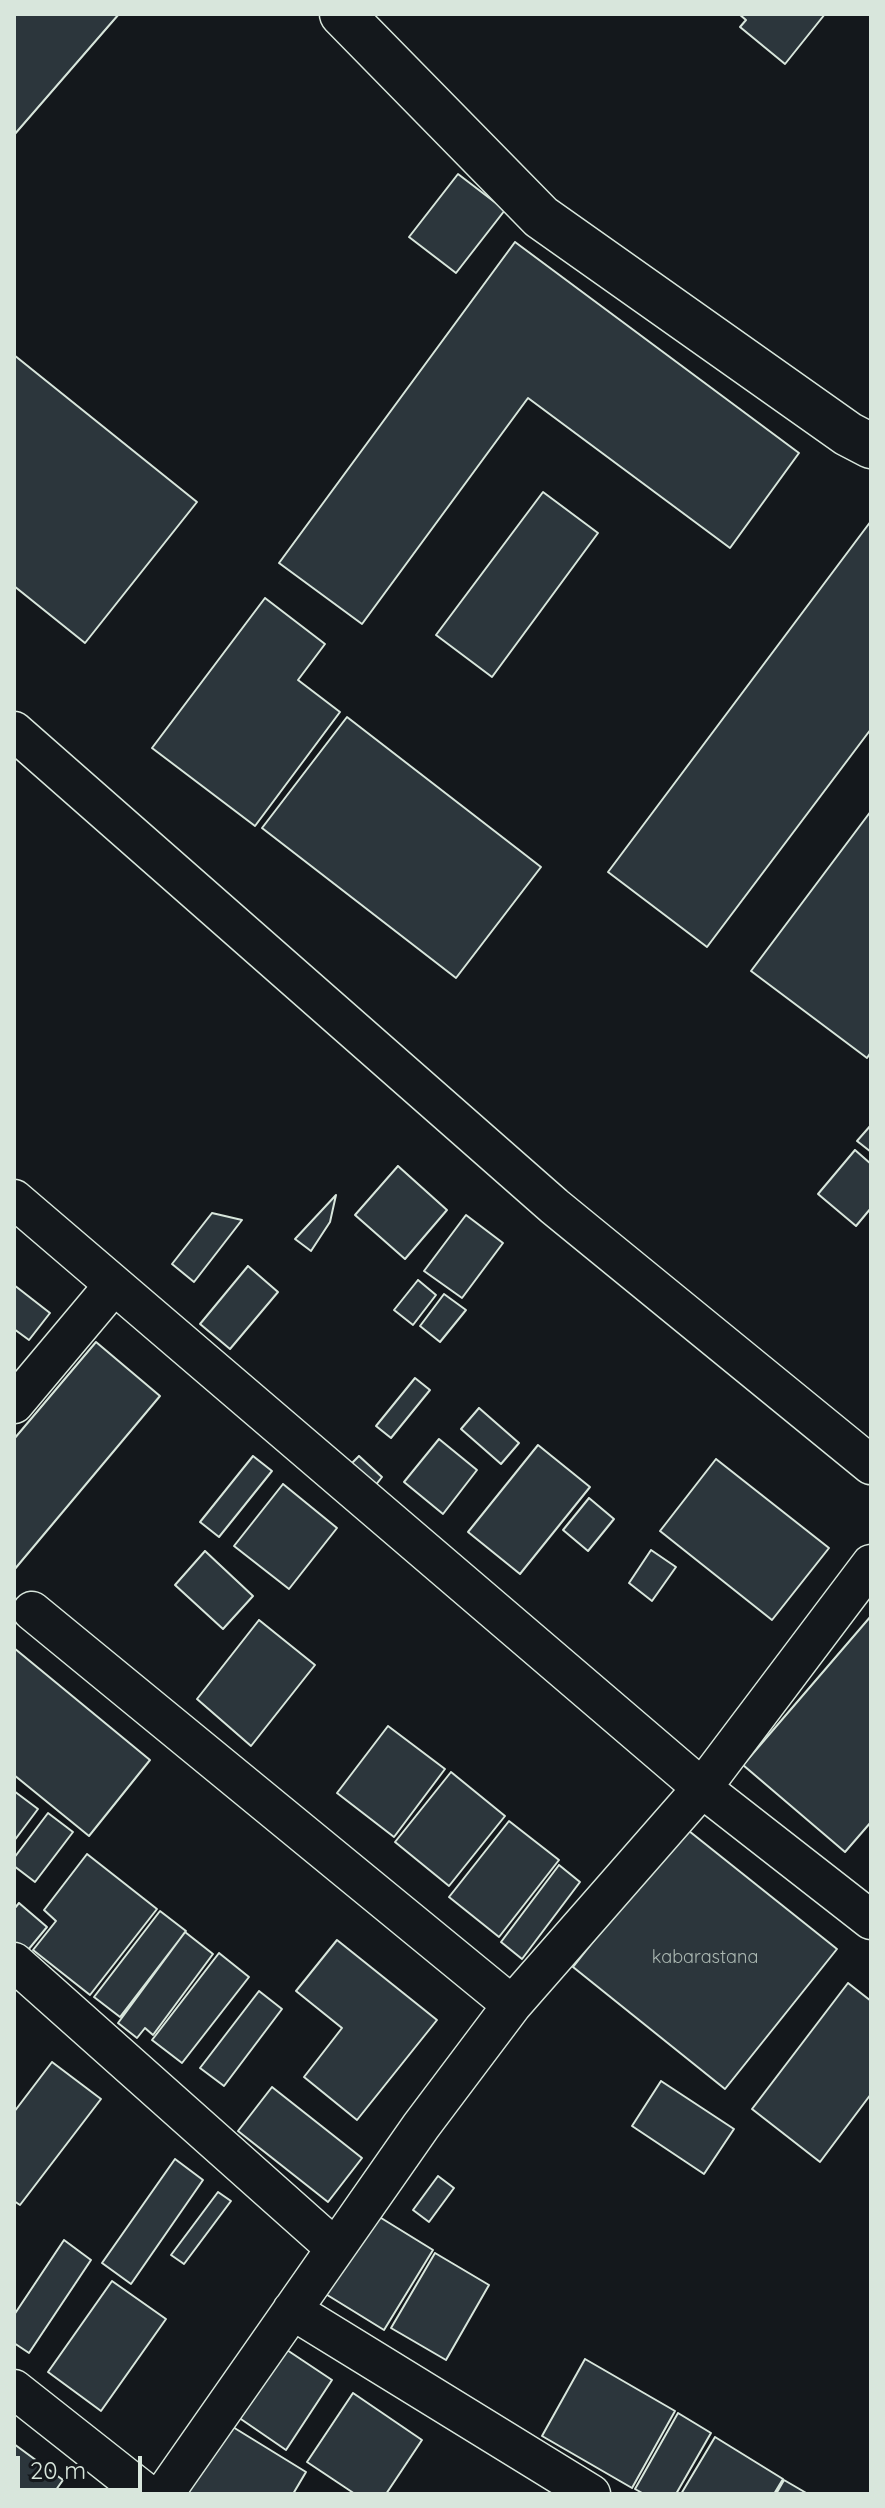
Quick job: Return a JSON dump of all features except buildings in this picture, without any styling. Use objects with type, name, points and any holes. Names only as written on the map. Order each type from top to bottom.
[{"type":"street","points":[[342,14],[541,217],[848,434],[871,446]]},
{"type":"street","points":[[14,731],[554,1206],[871,1465]]},
{"type":"street","points":[[14,1199],[702,1788],[871,1920]]},
{"type":"street","points":[[14,1404],[113,1286]]},
{"type":"street","points":[[164,2494],[335,2248],[512,2005],[702,1788],[871,1564]]},
{"type":"street","points":[[32,1611],[512,2005]]},
{"type":"street","points":[[14,1962],[335,2248]]},
{"type":"street","points":[[292,2310],[591,2494]]},
{"type":"street","points":[[14,2389],[147,2494]]}]
